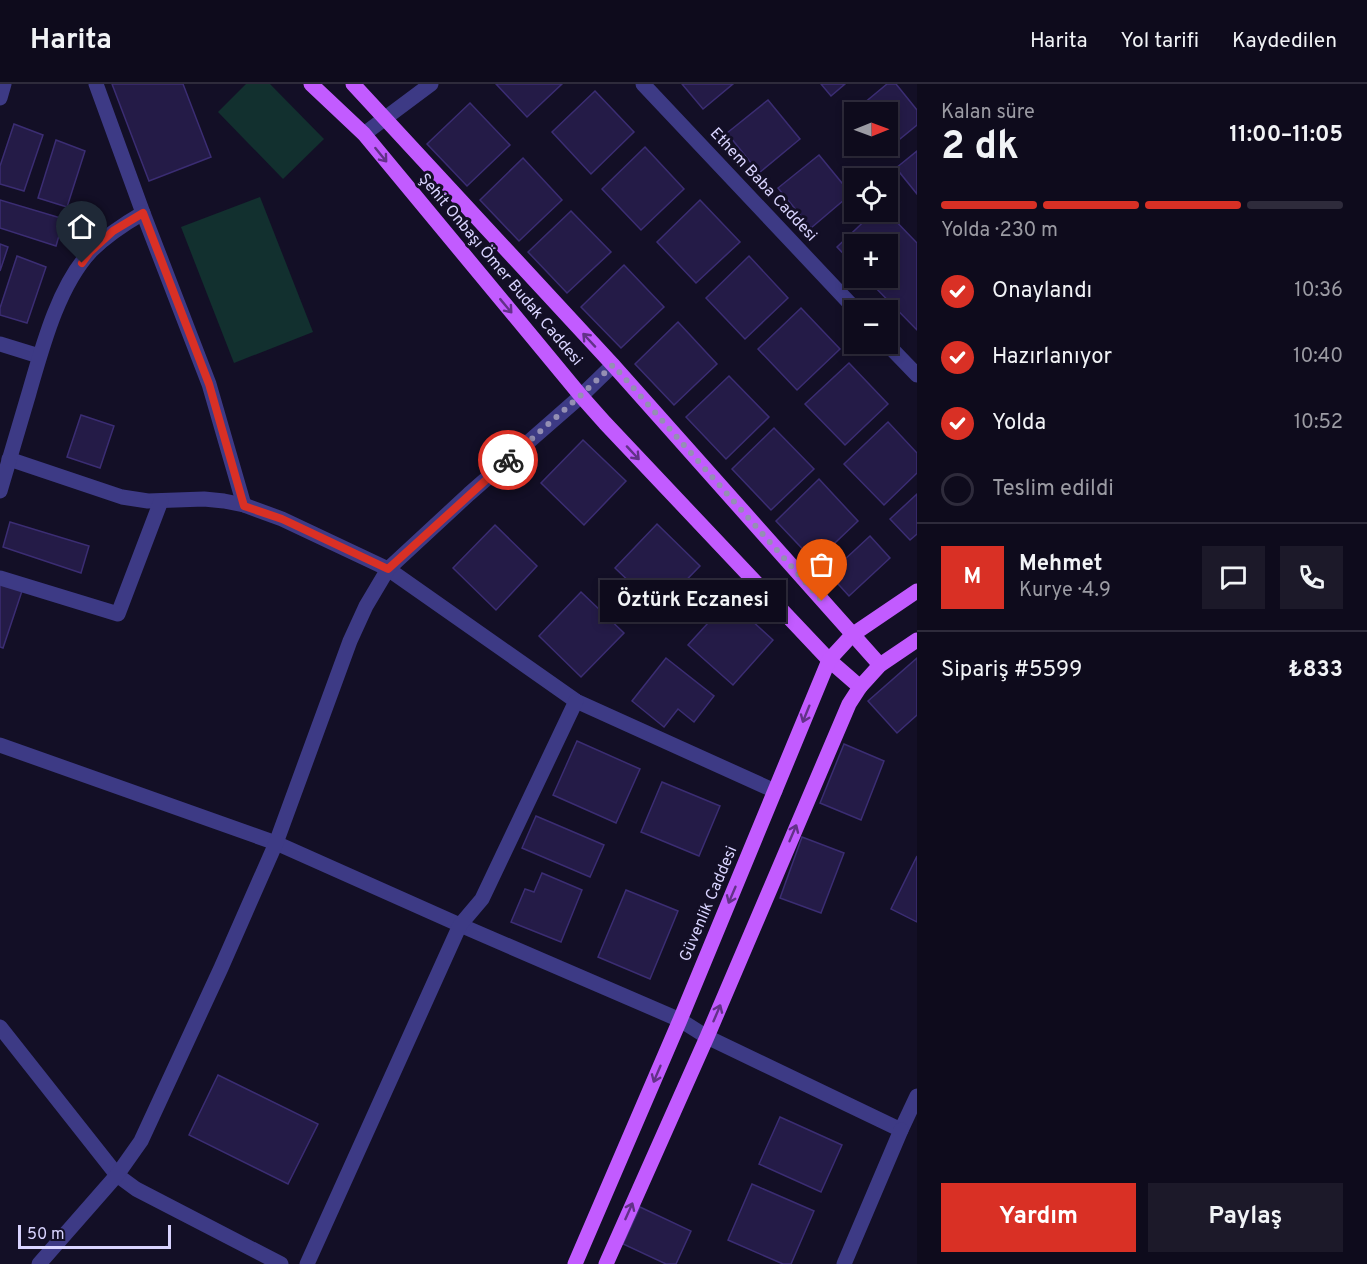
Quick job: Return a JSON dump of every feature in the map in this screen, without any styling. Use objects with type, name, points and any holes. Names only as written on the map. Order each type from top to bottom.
[{"type":"main road","name":"Şehit Onbaşı Ömer Budak Caddesi","points":[[311,84],[364,134],[580,396],[829,660],[860,687]]},
{"type":"main road","name":"Şehit Onbaşı Ömer Budak Caddesi","points":[[353,84],[613,365],[880,665]]},
{"type":"main road","name":"Güvenlik Caddesi","points":[[575,1264],[680,1020],[829,660],[852,635],[917,591]]},
{"type":"main road","points":[[606,1264],[849,704],[860,687],[880,665],[917,640]]},
{"type":"street","points":[[0,98],[4,84]]},
{"type":"street","points":[[96,84],[209,384],[244,506]]},
{"type":"street","points":[[364,134],[431,84]]},
{"type":"street","name":"Ethem Baba Caddesi","points":[[643,84],[847,300]]},
{"type":"street","points":[[0,491],[39,356],[59,303],[74,274],[90,252],[113,231],[143,213]]},
{"type":"street","points":[[0,344],[39,356]]},
{"type":"street","points":[[897,354],[917,375]]},
{"type":"street","points":[[39,1264],[117,1175],[141,1142],[276,843],[350,641],[366,606],[388,569],[613,365]]},
{"type":"street","points":[[9,459],[109,493],[135,499],[161,501],[204,499],[244,506],[282,519],[388,569],[576,701],[775,791]]},
{"type":"street","points":[[0,578],[118,614],[161,501]]},
{"type":"street","points":[[307,1264],[460,925],[482,899],[576,701]]},
{"type":"street","points":[[0,745],[276,843],[680,1020],[706,1037],[901,1130]]},
{"type":"street","points":[[0,1027],[117,1175],[136,1188],[281,1264]]},
{"type":"street","points":[[844,1264],[917,1096]]},
{"type":"green space","points":[[246,84],[270,84],[324,139],[283,179],[218,112]]},
{"type":"green space","points":[[260,197],[313,332],[234,363],[181,227]]},
{"type":"building","points":[[112,84],[183,84],[211,157],[149,181]]},
{"type":"building","points":[[496,84],[562,84],[527,117]]},
{"type":"building","points":[[682,84],[733,84],[703,109]]},
{"type":"building","points":[[821,84],[845,84],[831,96]]},
{"type":"building","points":[[887,84],[896,84],[917,110],[917,125],[898,141],[898,102],[865,102]]},
{"type":"building","points":[[595,91],[634,132],[591,174],[552,132]]},
{"type":"building","points":[[768,100],[800,139],[759,173],[727,133]]},
{"type":"building","points":[[470,103],[510,145],[467,186],[427,144]]},
{"type":"building","points":[[14,124],[43,135],[24,191],[0,184],[0,166]]},
{"type":"building","points":[[56,140],[85,151],[67,207],[38,198]]},
{"type":"building","points":[[645,147],[684,189],[641,230],[602,189]]},
{"type":"building","points":[[917,151],[917,194],[898,168],[896,168]]},
{"type":"building","points":[[819,155],[844,185],[844,200],[811,228],[778,188]]},
{"type":"building","points":[[523,158],[562,200],[519,241],[480,200]]},
{"type":"building","points":[[0,200],[64,219],[56,246],[0,228]]},
{"type":"building","points":[[700,200],[740,242],[696,283],[657,242]]},
{"type":"building","points":[[571,211],[611,252],[567,293],[528,252]]},
{"type":"building","points":[[863,222],[897,222],[917,243],[917,330],[898,311],[898,300],[888,300],[876,288],[898,288],[898,234],[851,234]]},
{"type":"building","points":[[844,240],[844,254],[837,247]]},
{"type":"building","points":[[0,244],[8,247],[0,271]]},
{"type":"building","points":[[17,256],[46,267],[27,323],[0,315],[0,308]]},
{"type":"building","points":[[749,256],[788,298],[745,339],[706,298]]},
{"type":"building","points":[[624,265],[664,307],[621,348],[581,307]]},
{"type":"building","points":[[801,308],[840,349],[797,390],[758,349]]},
{"type":"building","points":[[678,322],[717,364],[674,405],[635,364]]},
{"type":"building","points":[[849,363],[888,404],[845,445],[805,404]]},
{"type":"building","points":[[729,376],[769,417],[726,459],[686,417]]},
{"type":"building","points":[[81,415],[114,426],[100,468],[67,457]]},
{"type":"building","points":[[888,422],[917,453],[917,473],[884,505],[844,464]]},
{"type":"building","points":[[774,428],[814,469],[771,510],[732,469]]},
{"type":"building","points":[[583,440],[626,481],[584,525],[541,483]]},
{"type":"building","points":[[819,479],[858,521],[815,562],[776,521]]},
{"type":"building","points":[[917,494],[917,534],[910,540],[890,519]]},
{"type":"building","points":[[10,522],[89,546],[81,573],[3,547]]},
{"type":"building","points":[[657,524],[700,566],[658,609],[615,568]]},
{"type":"building","points":[[495,525],[537,566],[496,610],[453,568]]},
{"type":"building","points":[[870,536],[890,558],[849,596],[829,574]]},
{"type":"building","points":[[0,583],[22,591],[3,648],[0,647]]},
{"type":"building","points":[[581,592],[624,633],[581,677],[539,636]]},
{"type":"building","points":[[729,600],[773,640],[733,685],[688,645]]},
{"type":"building","points":[[666,658],[714,696],[694,722],[678,709],[664,727],[632,701]]},
{"type":"building","points":[[917,658],[917,715],[897,733],[868,701]]},
{"type":"building","points":[[577,741],[640,769],[616,823],[553,795]]},
{"type":"building","points":[[844,744],[884,761],[861,820],[820,803]]},
{"type":"building","points":[[662,782],[720,806],[699,856],[641,832]]},
{"type":"building","points":[[536,816],[604,845],[590,877],[522,848]]},
{"type":"building","points":[[802,837],[844,853],[821,913],[780,898]]},
{"type":"building","points":[[917,856],[917,922],[891,909]]},
{"type":"building","points":[[542,873],[582,890],[561,942],[511,922],[525,889],[534,892]]},
{"type":"building","points":[[626,890],[678,911],[650,979],[598,957]]},
{"type":"building","points":[[218,1075],[318,1124],[288,1184],[189,1135]]},
{"type":"building","points":[[780,1117],[842,1145],[821,1192],[759,1164]]},
{"type":"building","points":[[752,1184],[814,1211],[791,1264],[783,1264],[728,1240]]},
{"type":"building","points":[[640,1207],[691,1231],[676,1264],[666,1264],[623,1244]]},
{"type":"way so far","points":[[508,460],[613,365],[822,601]]},
{"type":"place","name":"Öztürk Eczanesi","points":[[822,601]]},
{"type":"route","points":[[82,263],[90,252],[113,231],[143,213],[209,384],[244,506],[314,533],[388,569],[508,460]]}]
